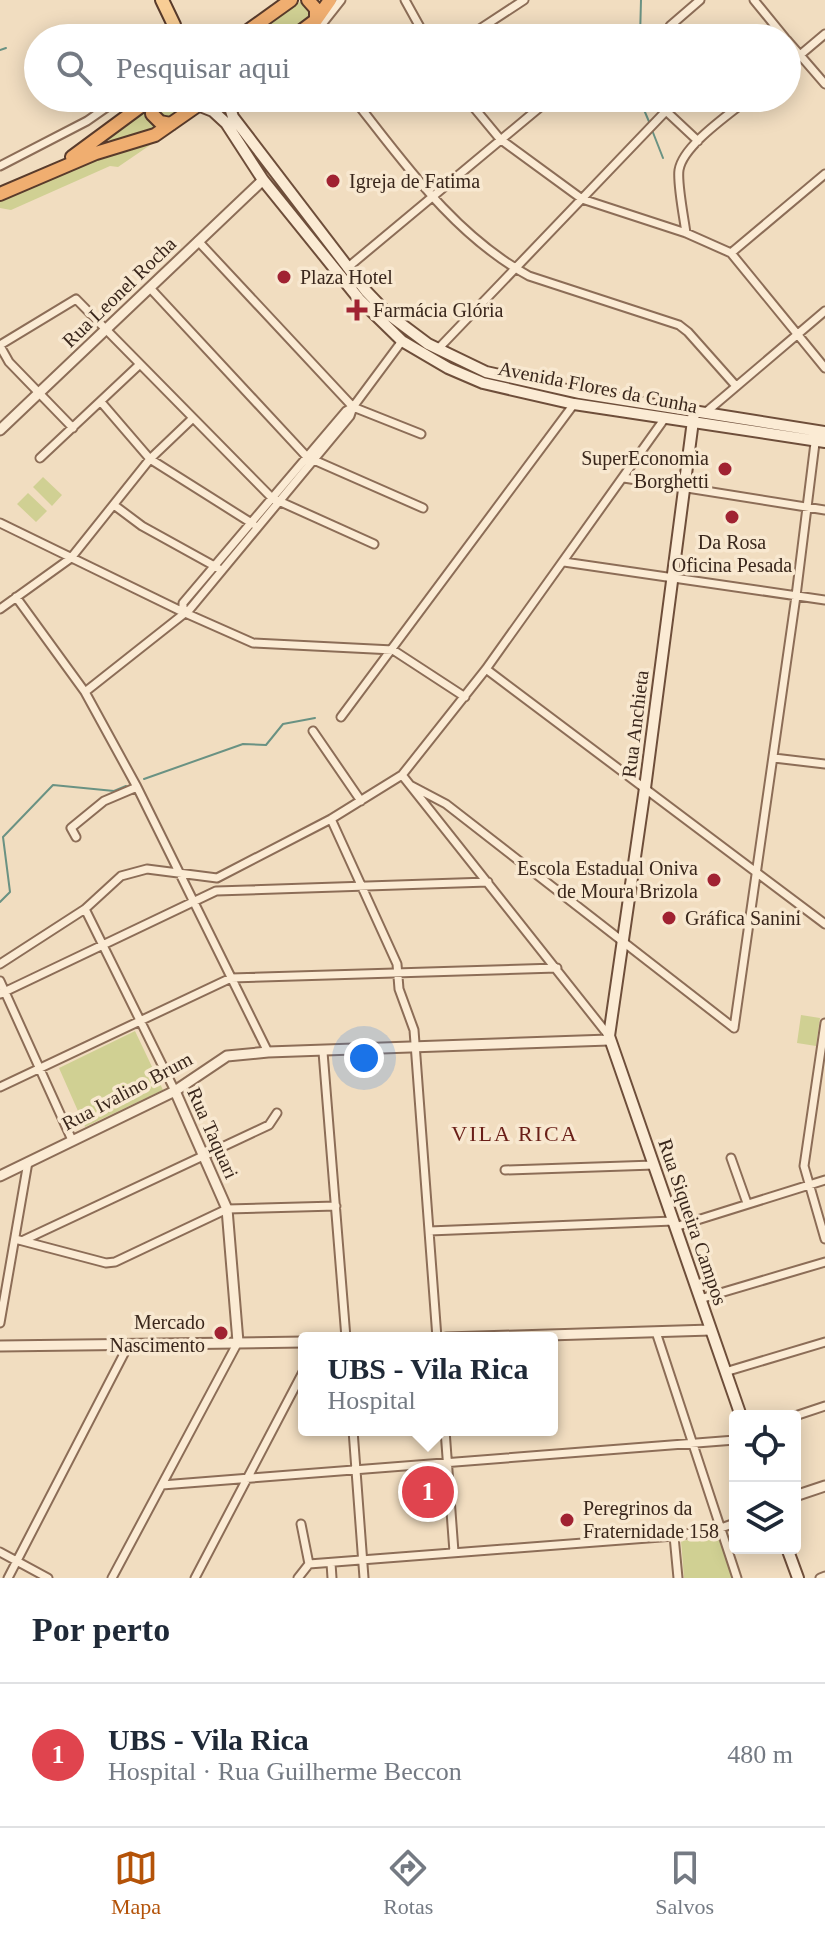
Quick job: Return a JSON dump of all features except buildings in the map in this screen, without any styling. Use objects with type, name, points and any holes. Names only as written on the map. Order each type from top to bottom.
[{"type":"highway","points":[[258,24],[291,0]]},
{"type":"highway","points":[[308,0],[316,9],[316,20]]},
{"type":"highway","points":[[312,24],[330,0]]},
{"type":"highway","points":[[60,166],[134,112]]},
{"type":"highway","points":[[152,112],[160,122],[171,124]]},
{"type":"highway","points":[[0,194],[60,166],[106,149],[143,140],[188,112]]},
{"type":"main road","points":[[162,0],[172,24]]},
{"type":"main road","name":"Avenida Flores da Cunha","points":[[214,112],[226,123],[263,180],[338,276],[402,341],[448,368],[483,383],[574,404],[665,418],[696,417],[825,432]]},
{"type":"main road","name":"Avenida Flores da Cunha","points":[[231,112],[347,268],[388,314],[433,346],[471,367],[503,377],[820,442]]},
{"type":"main road","points":[[402,341],[408,337],[433,346],[432,356],[419,352]]},
{"type":"main road","name":"Rua Anchieta","points":[[609,1038],[671,578],[696,417]]},
{"type":"main road","name":"Rua Siqueira Campos","points":[[609,1038],[739,1410]]},
{"type":"main road","points":[[789,1554],[798,1578]]},
{"type":"street","points":[[315,24],[341,0]]},
{"type":"street","points":[[405,0],[418,24]]},
{"type":"street","points":[[487,24],[524,0]]},
{"type":"street","points":[[672,24],[700,0]]},
{"type":"street","points":[[754,0],[774,24]]},
{"type":"street","points":[[801,53],[825,34]]},
{"type":"street","points":[[801,57],[825,84]]},
{"type":"street","points":[[0,166],[100,112]]},
{"type":"street","points":[[364,112],[450,217],[515,268],[529,276],[679,325],[736,386]]},
{"type":"street","points":[[478,112],[500,139],[582,199],[686,233],[731,253],[825,368]]},
{"type":"street","points":[[347,268],[534,112]]},
{"type":"street","points":[[433,346],[515,268],[665,112]]},
{"type":"street","points":[[667,112],[698,141]]},
{"type":"street","points":[[686,233],[679,170],[698,141],[732,112]]},
{"type":"street","name":"Rua Leonel Rocha","points":[[0,430],[263,180],[264,170],[275,170]]},
{"type":"street","points":[[731,253],[825,174]]},
{"type":"street","points":[[198,241],[353,407],[421,434]]},
{"type":"street","points":[[150,288],[310,458],[423,508]]},
{"type":"street","points":[[73,428],[9,362],[0,346],[76,299],[275,500],[374,544]]},
{"type":"street","points":[[696,417],[825,311]]},
{"type":"street","points":[[85,692],[190,609],[218,568],[310,458],[350,416],[353,407],[402,341]]},
{"type":"street","points":[[0,367],[9,362]]},
{"type":"street","points":[[40,458],[139,365]]},
{"type":"street","points":[[101,402],[150,459],[254,525]]},
{"type":"street","points":[[341,717],[574,404]]},
{"type":"street","points":[[0,609],[71,558],[150,459],[193,418]]},
{"type":"street","points":[[0,964],[85,909],[121,876],[147,869],[217,878],[331,819],[402,775],[486,669],[665,418]]},
{"type":"street","points":[[410,785],[446,804],[734,1028],[807,507],[820,442]]},
{"type":"street","points":[[624,478],[825,510]]},
{"type":"street","points":[[114,505],[142,526],[218,568]]},
{"type":"street","points":[[0,523],[253,643],[393,650],[465,697]]},
{"type":"street","points":[[564,562],[825,600]]},
{"type":"street","points":[[16,597],[85,692],[137,787],[268,1052]]},
{"type":"street","points":[[486,669],[825,924]]},
{"type":"street","points":[[313,731],[361,801]]},
{"type":"street","points":[[774,758],[825,764]]},
{"type":"street","name":"Rua Siqueira Campos","points":[[402,775],[557,968],[609,1038]]},
{"type":"street","points":[[76,837],[71,828],[104,801],[137,787]]},
{"type":"street","points":[[331,819],[397,964],[399,989],[414,1030],[437,1332]]},
{"type":"street","points":[[2,993],[216,891],[488,882]]},
{"type":"street","name":"Rua Taquari","points":[[85,909],[175,1091],[227,1209],[238,1342]]},
{"type":"street","points":[[0,1087],[231,978],[557,968]]},
{"type":"street","points":[[0,981],[2,993],[72,1140]]},
{"type":"street","points":[[825,1023],[804,1166],[825,1239]]},
{"type":"street","name":"Rua Ivalino Brum","points":[[0,1176],[175,1091],[227,1056],[609,1038]]},
{"type":"street","points":[[323,1052],[346,1332]]},
{"type":"street","points":[[20,1239],[269,1125],[277,1113]]},
{"type":"street","points":[[731,1158],[747,1203]]},
{"type":"street","points":[[0,1323],[20,1239],[28,1162]]},
{"type":"street","points":[[505,1170],[654,1165]]},
{"type":"street","points":[[429,1231],[674,1224],[825,1180]]},
{"type":"street","points":[[20,1239],[106,1263],[115,1262],[227,1209],[336,1206]]},
{"type":"street","points":[[700,1299],[825,1262]]},
{"type":"street","points":[[558,1335],[711,1330]]},
{"type":"street","points":[[656,1332],[737,1578]]},
{"type":"street","points":[[112,1578],[238,1342]]},
{"type":"street","points":[[0,1346],[298,1342]]},
{"type":"street","points":[[725,1372],[825,1342]]},
{"type":"street","points":[[8,1578],[129,1344]]},
{"type":"street","points":[[195,1578],[298,1382]]},
{"type":"street","points":[[801,1414],[825,1406]]},
{"type":"street","points":[[354,1436],[364,1578]]},
{"type":"street","points":[[446,1436],[454,1552]]},
{"type":"street","points":[[162,1485],[729,1440]]},
{"type":"street","points":[[801,1494],[825,1486]]},
{"type":"street","points":[[301,1524],[309,1564]]},
{"type":"street","points":[[298,1578],[309,1564],[674,1536],[729,1525]]},
{"type":"street","points":[[674,1536],[678,1578]]},
{"type":"street","points":[[0,1552],[48,1578]]},
{"type":"street","points":[[331,1563],[332,1578]]},
{"type":"green space","points":[[300,2],[312,10],[311,18],[304,24],[268,24]]},
{"type":"green space","points":[[141,112],[160,128],[122,141],[108,140],[109,136]]},
{"type":"green space","points":[[158,112],[180,112],[169,119],[163,119]]},
{"type":"green space","points":[[178,126],[118,167],[110,166],[11,210],[0,208],[0,201],[88,158],[161,136]]},
{"type":"green space","points":[[43,477],[62,495],[52,506],[33,487]]},
{"type":"green space","points":[[28,493],[47,511],[36,522],[17,504]]},
{"type":"green space","points":[[801,1015],[820,1018],[816,1046],[797,1043]]},
{"type":"green space","points":[[135,1031],[163,1090],[85,1127],[59,1068]]},
{"type":"green space","points":[[719,1536],[732,1578],[684,1578],[681,1541]]},
{"type":"waterway","points":[[640,24],[641,0]]},
{"type":"waterway","points":[[0,50],[6,48]]},
{"type":"waterway","points":[[645,112],[650,124]]},
{"type":"waterway","points":[[652,130],[663,158]]},
{"type":"waterway","points":[[144,779],[243,744],[266,745],[283,724],[315,718]]},
{"type":"waterway","points":[[0,902],[10,892],[3,837],[53,785],[114,791],[126,786]]},
{"type":"place","name":"Igreja de Fatima","points":[[333,181]]},
{"type":"place","name":"Plaza Hotel","points":[[284,277]]},
{"type":"place","name":"Farmácia Glória","points":[[357,310]]},
{"type":"place","name":"SuperEconomia Borghetti","points":[[725,469]]},
{"type":"place","name":"Da Rosa Oficina Pesada","points":[[732,517]]},
{"type":"place","name":"Escola Estadual Oniva de Moura Brizola","points":[[714,880]]},
{"type":"place","name":"Gráfica Sanini","points":[[669,918]]},
{"type":"place","name":"Mercado Nascimento","points":[[221,1333]]},
{"type":"place","name":"UBS - Vila Rica","points":[[428,1492]]},
{"type":"place","name":"Peregrinos da Fraternidade 158","points":[[567,1520]]},
{"type":"district","name":"VILA RICA","points":[[515,1133]]}]
